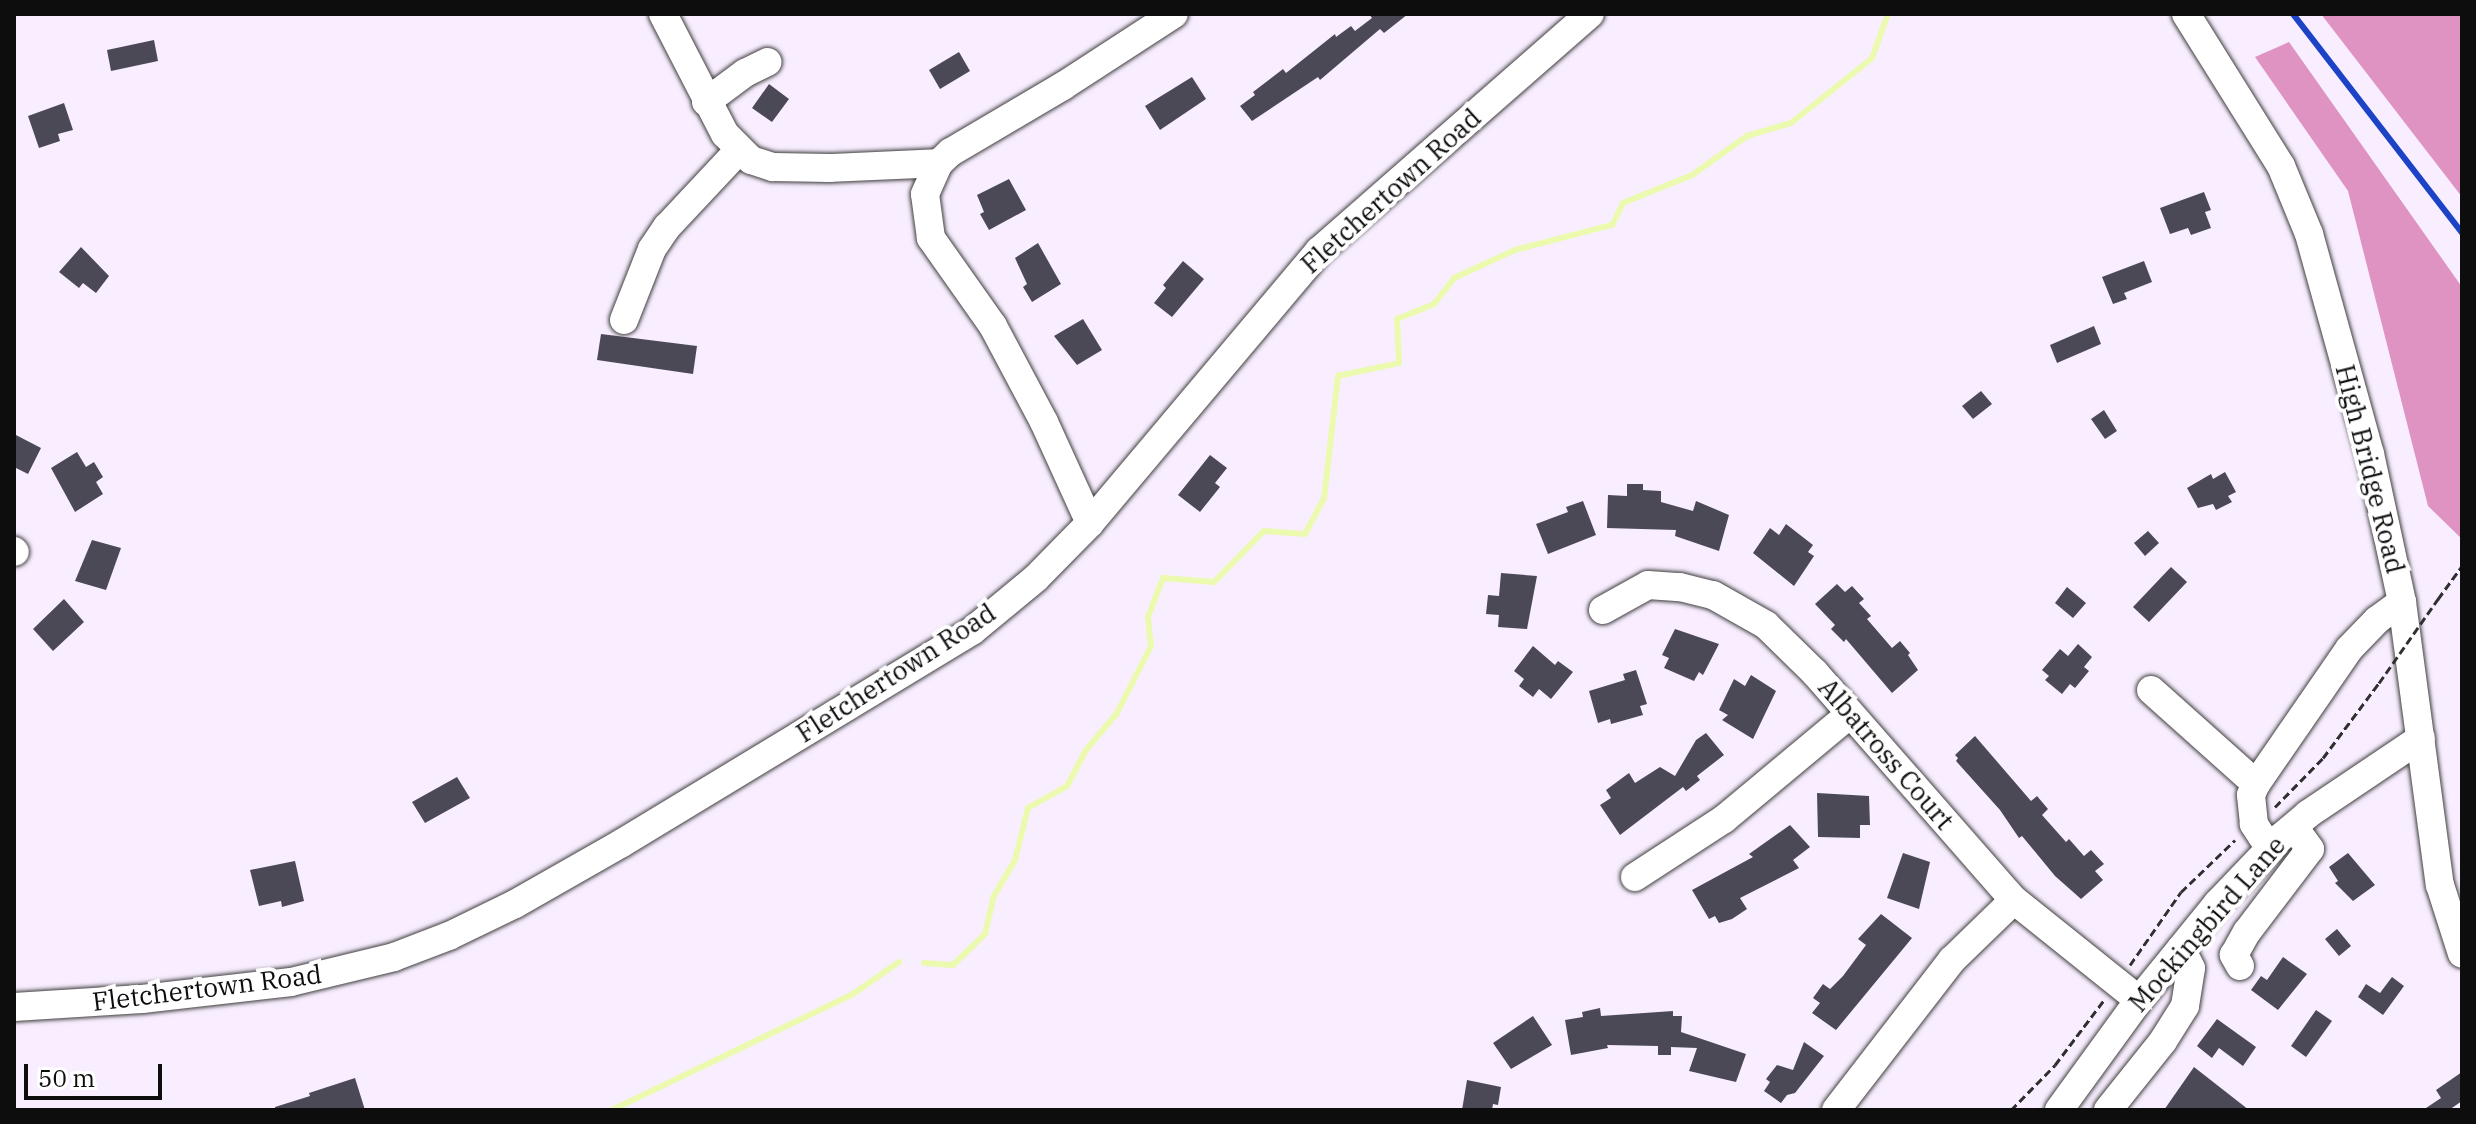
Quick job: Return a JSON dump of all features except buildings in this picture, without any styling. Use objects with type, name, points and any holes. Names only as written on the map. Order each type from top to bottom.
[{"type":"street","points":[[663,14],[706,102],[739,150],[751,160],[773,167],[939,163],[1174,14]]},
{"type":"street","name":"Fletchertown Road","points":[[14,1007],[142,999],[291,982],[394,957],[449,936],[515,904],[622,843],[972,631],[1036,578],[1090,523],[1319,251],[1590,14]]},
{"type":"street","name":"High Bridge Road","points":[[2186,14],[2256,122],[2297,199],[2370,454],[2402,602],[2440,885],[2462,954]]},
{"type":"street","points":[[706,102],[745,73],[768,62]]},
{"type":"street","points":[[624,320],[642,268],[660,238],[739,150]]},
{"type":"street","points":[[939,163],[925,194],[931,238],[993,326],[1044,422],[1090,523]]},
{"type":"street","name":"Albatross Court","points":[[1603,610],[1648,585],[1680,587],[1713,595],[1766,625],[1815,673],[2014,900],[2139,1000]]},
{"type":"street","points":[[2270,849],[2254,824],[2251,795],[2256,784],[2349,649],[2377,620],[2402,602]]},
{"type":"street","points":[[2151,690],[2256,784]]},
{"type":"street","points":[[1635,877],[1724,819],[1849,715]]},
{"type":"street","name":"Mockingbird Lane","points":[[2059,1110],[2181,948],[2270,849],[2302,838],[2334,797],[2421,738]]},
{"type":"street","points":[[2240,966],[2234,955],[2302,838]]},
{"type":"street","points":[[1836,1110],[1952,960],[2014,900]]},
{"type":"street","points":[[2108,1110],[2185,1006],[2191,968],[2181,948]]},
{"type":"path","points":[[2254,824],[2301,783],[2379,683],[2462,566]]},
{"type":"shaded area","points":[[2321,14],[2462,14],[2462,197]]},
{"type":"shaded area","points":[[2289,42],[2462,287],[2462,539],[2428,506],[2348,191],[2255,57]]},
{"type":"waterway","points":[[924,963],[953,965],[985,934],[994,896],[1015,860],[1028,808],[1067,786],[1086,750],[1117,713],[1151,646],[1148,617],[1163,578],[1214,582],[1264,531],[1305,534],[1324,499],[1338,376],[1399,363],[1397,319],[1434,304],[1454,278],[1515,250],[1612,225],[1623,203],[1692,175],[1747,136],[1791,123],[1872,58],[1888,14]]},
{"type":"waterway","points":[[612,1110],[853,994],[899,962]]},
{"type":"railway","points":[[2293,14],[2462,233]]}]
